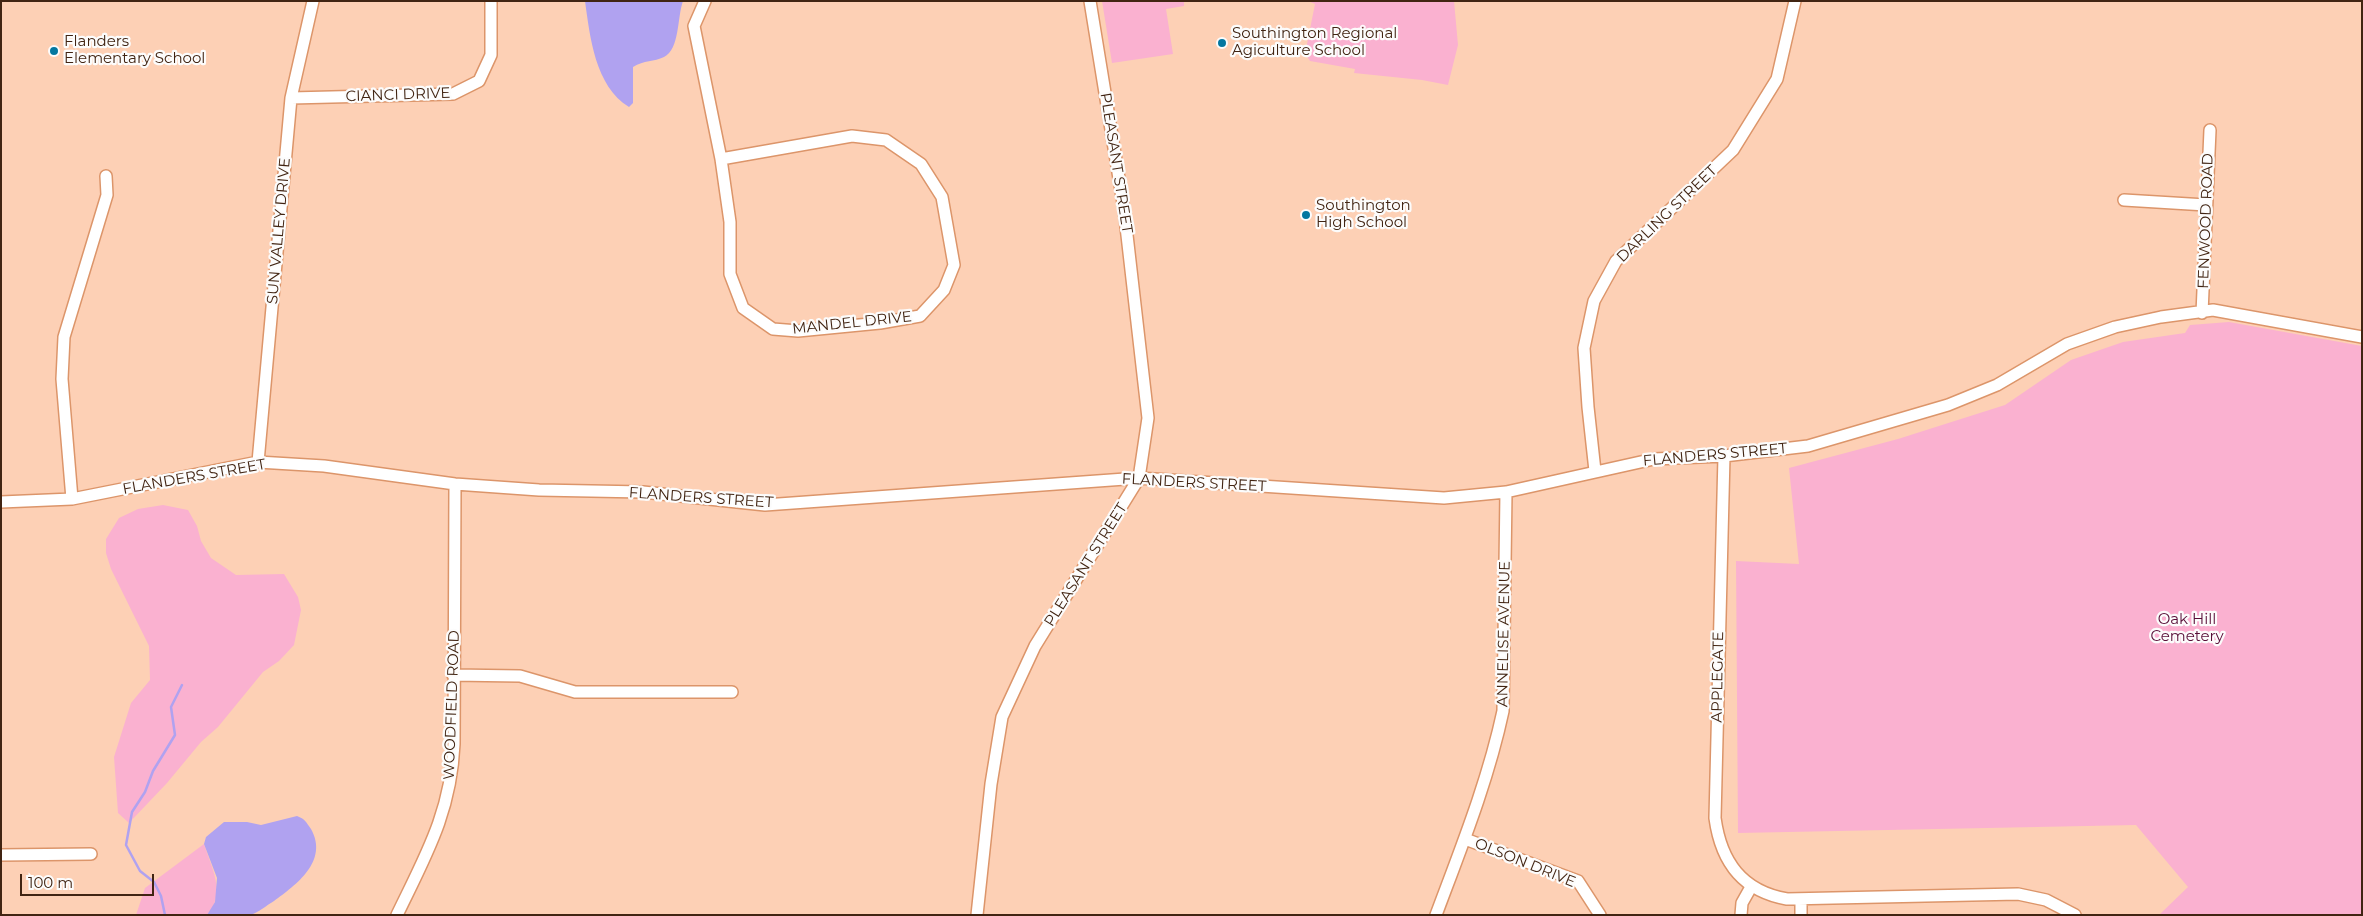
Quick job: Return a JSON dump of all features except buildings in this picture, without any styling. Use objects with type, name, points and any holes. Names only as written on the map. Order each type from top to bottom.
[{"type":"street","name":"SUN VALLEY DRIVE","points":[[258,462],[291,98],[313,1]]},
{"type":"street","name":"CIANCI DRIVE","points":[[291,98],[453,94],[479,81],[491,55],[491,1]]},
{"type":"street","name":"MANDEL DRIVE","points":[[705,1],[694,26],[720,159],[730,222],[730,274],[743,308],[773,329],[798,331],[880,323],[920,316],[944,290],[954,265],[942,197],[921,164],[886,140],[852,136],[720,159]]},
{"type":"street","name":"PLEASANT STREET","points":[[977,915],[991,784],[1002,717],[1035,646],[1140,478],[1148,418],[1124,209],[1090,1]]},
{"type":"street","name":"DARLING STREET","points":[[1596,471],[1588,407],[1584,348],[1594,301],[1616,261],[1733,150],[1778,78],[1795,1]]},
{"type":"street","name":"FENWOOD ROAD","points":[[2202,312],[2210,130]]},
{"type":"street","points":[[72,499],[62,379],[64,337],[108,195],[106,176]]},
{"type":"street","points":[[2124,200],[2206,205]]},
{"type":"street","name":"FLANDERS STREET","points":[[1,502],[72,499],[258,462],[324,466],[455,484],[539,490],[643,492],[765,505],[1140,478],[1444,498],[1506,492],[1654,459],[1724,456],[1808,446],[1948,405],[1998,385],[2067,344],[2115,327],[2161,317],[2213,310],[2362,337]]},
{"type":"street","name":"APPLEGATE","points":[[1724,456],[1714,818],[1719,841],[1728,861],[1751,887],[1775,897],[1801,899],[2018,894],[2046,900],[2075,915]]},
{"type":"street","name":"WOODFIELD ROAD","points":[[397,915],[432,842],[447,800],[453,761],[455,484]]},
{"type":"street","name":"ANNELISE AVENUE","points":[[1436,915],[1465,840],[1497,740],[1504,711],[1506,492]]},
{"type":"street","points":[[454,676],[520,676],[575,692],[732,692]]},
{"type":"street","name":"OLSON DRIVE","points":[[1465,840],[1578,881],[1600,915]]},
{"type":"street","points":[[1,855],[91,854]]},
{"type":"street","points":[[1741,915],[1742,903],[1751,887]]},
{"type":"street","points":[[1801,899],[1801,915]]},
{"type":"green space","points":[[1102,1],[1184,1],[1184,6],[1166,9],[1173,54],[1112,63]]},
{"type":"green space","points":[[1308,1],[1454,1],[1458,45],[1448,85],[1422,80],[1354,73],[1355,69],[1310,61],[1305,54],[1315,4]]},
{"type":"green space","name":"Oak Hill Cemetery","points":[[2229,322],[2362,346],[2362,915],[2159,915],[2188,887],[2136,825],[1738,833],[1736,561],[1799,564],[1789,468],[1898,439],[2005,405],[2071,360],[2123,342],[2185,333],[2190,325]]},
{"type":"green space","points":[[163,505],[188,510],[197,526],[201,541],[211,558],[236,575],[284,574],[298,597],[301,610],[294,645],[279,661],[263,672],[218,727],[201,742],[167,783],[129,823],[118,813],[114,757],[131,703],[150,680],[149,646],[111,569],[106,553],[106,539],[119,518],[138,509]]},
{"type":"green space","points":[[204,844],[216,880],[217,889],[213,907],[207,915],[136,915],[145,888]]},
{"type":"shaded area","points":[[585,1],[683,1],[675,40],[669,53],[660,59],[641,63],[633,67],[633,103],[629,107],[608,87],[601,74],[592,45]]},
{"type":"shaded area","points":[[297,816],[302,818],[311,829],[316,852],[308,871],[300,880],[292,888],[253,914],[207,915],[215,902],[217,878],[204,844],[206,837],[224,822],[247,822],[261,825]]},
{"type":"waterway","points":[[165,915],[161,896],[154,882],[140,871],[126,845],[132,812],[145,792],[153,771],[175,735],[171,707],[182,685]]},
{"type":"place","name":"Southington Regional Agiculture School","points":[[1222,43]]},
{"type":"place","name":"Flanders Elementary School","points":[[54,51]]},
{"type":"place","name":"Southington High School","points":[[1306,215]]}]
